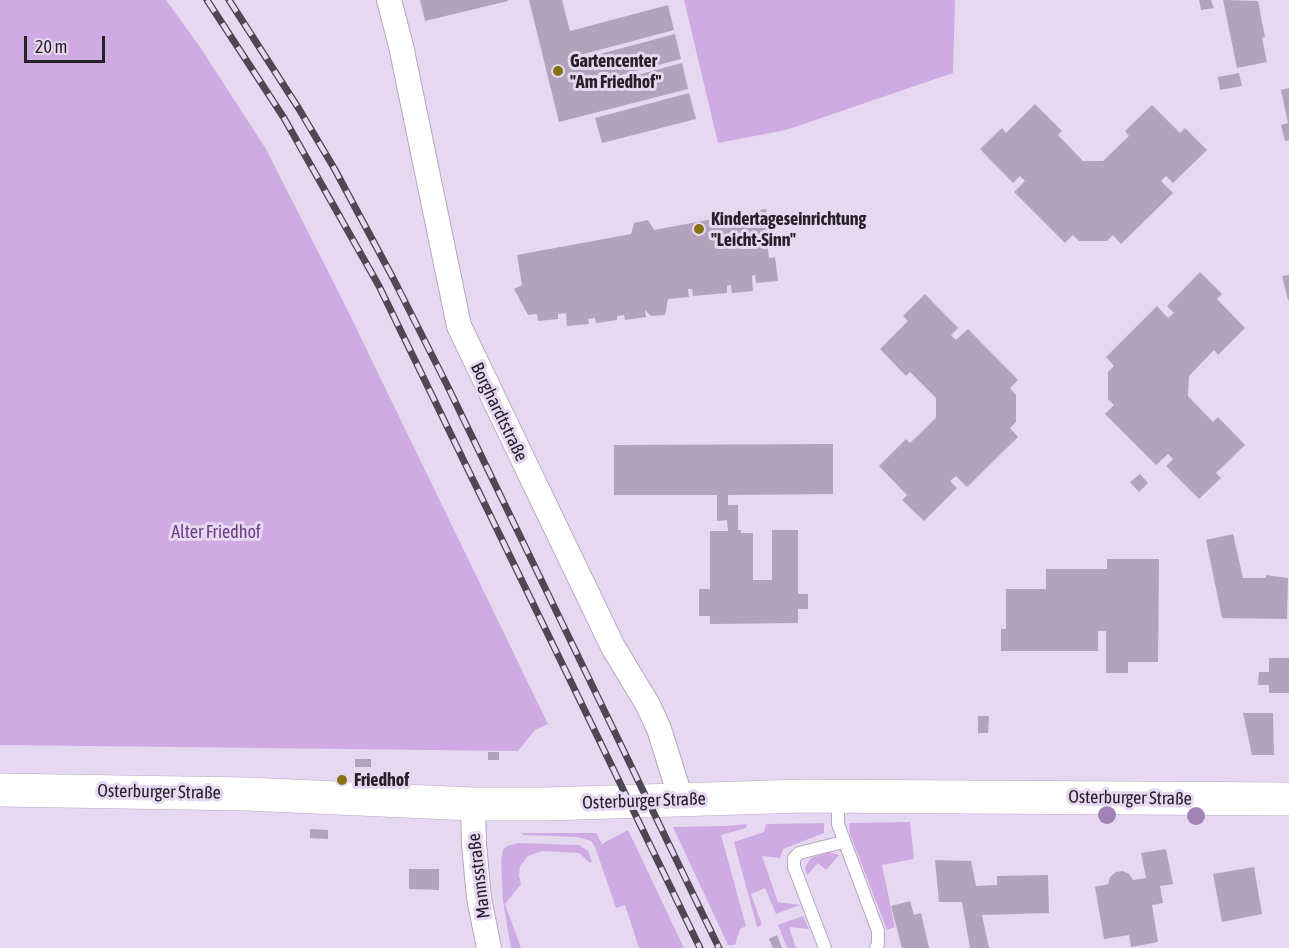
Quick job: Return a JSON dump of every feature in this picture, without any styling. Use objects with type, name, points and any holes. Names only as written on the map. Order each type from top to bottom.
[{"type":"street","name":"Borghardtstraße","points":[[389,0],[459,326],[613,647],[648,705],[659,729],[681,799]]},
{"type":"street","name":"Osterburger Straße","points":[[0,790],[247,794],[473,804],[838,796],[1289,799]]},
{"type":"street","name":"Mannsstraße","points":[[473,804],[479,898],[489,948]]},
{"type":"lane","points":[[838,796],[838,824],[843,842],[879,931],[876,948]]},
{"type":"lane","points":[[825,948],[794,867],[794,858],[799,853],[843,842]]},
{"type":"green space","name":"Alter Friedhof","points":[[0,0],[166,0],[200,47],[266,149],[347,309],[548,724],[535,730],[518,751],[0,745]]},
{"type":"green space","points":[[684,0],[955,0],[953,73],[786,130],[718,143]]},
{"type":"green space","points":[[910,822],[914,859],[882,865],[895,927],[887,930],[850,834],[849,823]]},
{"type":"green space","points":[[824,823],[824,833],[783,849],[780,858],[762,856],[778,902],[800,905],[776,914],[765,888],[751,894],[762,925],[757,927],[734,842],[764,832],[766,824]]},
{"type":"green space","points":[[747,824],[746,828],[721,835],[746,926],[740,929],[735,945],[728,945],[673,827]]},
{"type":"green space","points":[[628,830],[684,948],[639,948],[625,905],[616,908],[591,841],[577,837],[523,835],[522,833],[596,833],[602,844]]},
{"type":"green space","points":[[518,843],[579,845],[588,851],[592,862],[579,853],[542,851],[528,856],[520,866],[521,884],[505,904],[521,948],[511,948],[503,901],[501,860],[503,850],[507,846]]},
{"type":"green space","points":[[829,852],[839,855],[826,870],[818,863],[807,875],[805,867],[811,858]]},
{"type":"green space","points":[[803,916],[809,929],[789,927],[796,948],[787,948],[778,925]]},
{"type":"building","points":[[420,0],[508,0],[508,1],[425,21]]},
{"type":"building","points":[[529,0],[562,0],[570,31],[668,5],[674,30],[580,55],[581,59],[675,34],[681,59],[587,84],[588,88],[682,63],[688,89],[559,122]]},
{"type":"building","points":[[1199,0],[1211,0],[1214,8],[1201,10]]},
{"type":"building","points":[[1223,0],[1258,1],[1267,62],[1237,68]]},
{"type":"building","points":[[1239,73],[1242,86],[1220,90],[1218,77]]},
{"type":"building","points":[[1289,88],[1289,140],[1285,141],[1281,125],[1288,123],[1281,90]]},
{"type":"building","points":[[689,93],[696,119],[602,143],[595,118]]},
{"type":"building","points":[[1035,104],[1062,131],[1058,135],[1083,161],[1103,161],[1129,136],[1125,131],[1152,105],[1180,133],[1185,128],[1207,150],[1173,183],[1166,176],[1161,181],[1173,193],[1121,244],[1113,235],[1107,241],[1079,241],[1073,235],[1065,243],[1014,192],[1025,181],[1020,176],[1013,183],[980,149],[1002,128],[1006,133]]},
{"type":"building","points":[[766,209],[772,240],[767,241],[769,258],[775,257],[778,281],[756,283],[755,275],[752,276],[753,291],[732,293],[731,285],[727,286],[727,293],[693,296],[692,289],[688,289],[689,297],[668,299],[665,315],[651,316],[645,310],[646,317],[625,320],[624,315],[617,316],[617,320],[596,323],[595,318],[588,319],[589,324],[567,326],[566,313],[558,314],[558,319],[538,321],[537,314],[528,315],[514,289],[522,285],[517,255],[631,234],[634,223],[648,220],[654,230]]},
{"type":"building","points":[[1200,272],[1222,294],[1217,299],[1245,328],[1218,355],[1214,350],[1189,376],[1188,396],[1213,422],[1218,417],[1245,445],[1216,473],[1221,478],[1199,499],[1166,466],[1173,459],[1168,454],[1156,465],[1105,414],[1114,405],[1108,399],[1108,372],[1114,366],[1106,357],[1157,306],[1168,318],[1174,313],[1167,306]]},
{"type":"building","points":[[1289,275],[1289,300],[1288,300],[1282,276]]},
{"type":"building","points":[[925,294],[958,328],[951,335],[956,340],[968,329],[1018,380],[1010,388],[1016,395],[1016,422],[1010,428],[1018,437],[967,487],[956,476],[950,481],[957,488],[924,521],[902,500],[907,495],[879,466],[906,439],[910,443],[936,418],[936,398],[910,372],[906,376],[880,349],[908,321],[903,316]]},
{"type":"building","points":[[833,444],[833,494],[728,495],[728,505],[738,505],[738,530],[741,530],[741,533],[753,533],[753,580],[772,580],[772,530],[798,530],[798,594],[808,594],[808,609],[798,609],[798,623],[710,624],[710,616],[699,616],[699,589],[710,589],[710,531],[728,531],[727,520],[717,521],[717,495],[614,495],[614,445]]},
{"type":"building","points":[[1140,474],[1148,483],[1139,492],[1130,482]]},
{"type":"building","points":[[1233,534],[1243,578],[1266,578],[1266,575],[1288,578],[1287,619],[1222,618],[1206,540]]},
{"type":"building","points":[[1107,559],[1159,559],[1158,662],[1128,662],[1128,673],[1106,673],[1106,631],[1098,631],[1098,651],[1001,651],[1001,629],[1006,629],[1006,589],[1046,589],[1046,569],[1107,569]]},
{"type":"building","points":[[1269,658],[1289,658],[1289,693],[1269,693],[1269,685],[1258,685],[1259,672],[1269,672]]},
{"type":"building","points":[[1243,713],[1273,713],[1274,755],[1252,755]]},
{"type":"building","points":[[978,716],[989,716],[988,733],[978,733]]},
{"type":"building","points":[[488,752],[499,752],[499,760],[488,760]]},
{"type":"building","points":[[355,759],[371,759],[371,767],[355,767]]},
{"type":"building","points":[[310,829],[328,830],[328,839],[310,838]]},
{"type":"building","points":[[1166,849],[1173,884],[1160,886],[1163,903],[1152,905],[1158,942],[1131,947],[1129,935],[1104,939],[1095,887],[1108,884],[1110,877],[1116,872],[1123,871],[1133,880],[1146,878],[1141,853]]},
{"type":"building","points":[[935,860],[971,861],[976,886],[997,885],[997,876],[1048,875],[1049,913],[982,915],[989,948],[970,948],[962,902],[939,902]]},
{"type":"building","points":[[1254,867],[1262,914],[1222,922],[1213,874]]},
{"type":"building","points":[[409,869],[439,869],[439,890],[409,889]]},
{"type":"building","points":[[910,901],[914,915],[921,913],[929,948],[902,948],[891,906]]},
{"type":"building","points":[[777,935],[782,948],[773,948],[769,939]]},
{"type":"railway","points":[[207,0],[284,118],[379,286],[700,948]]},
{"type":"railway","points":[[229,0],[334,168],[393,278],[719,948]]},
{"type":"place","name":"Gartencenter \"Am Friedhof\"","points":[[558,71]]},
{"type":"place","name":"Kindertageseinrichtung \"Leicht-Sinn\"","points":[[699,229]]},
{"type":"place","name":"Friedhof","points":[[342,780]]}]
